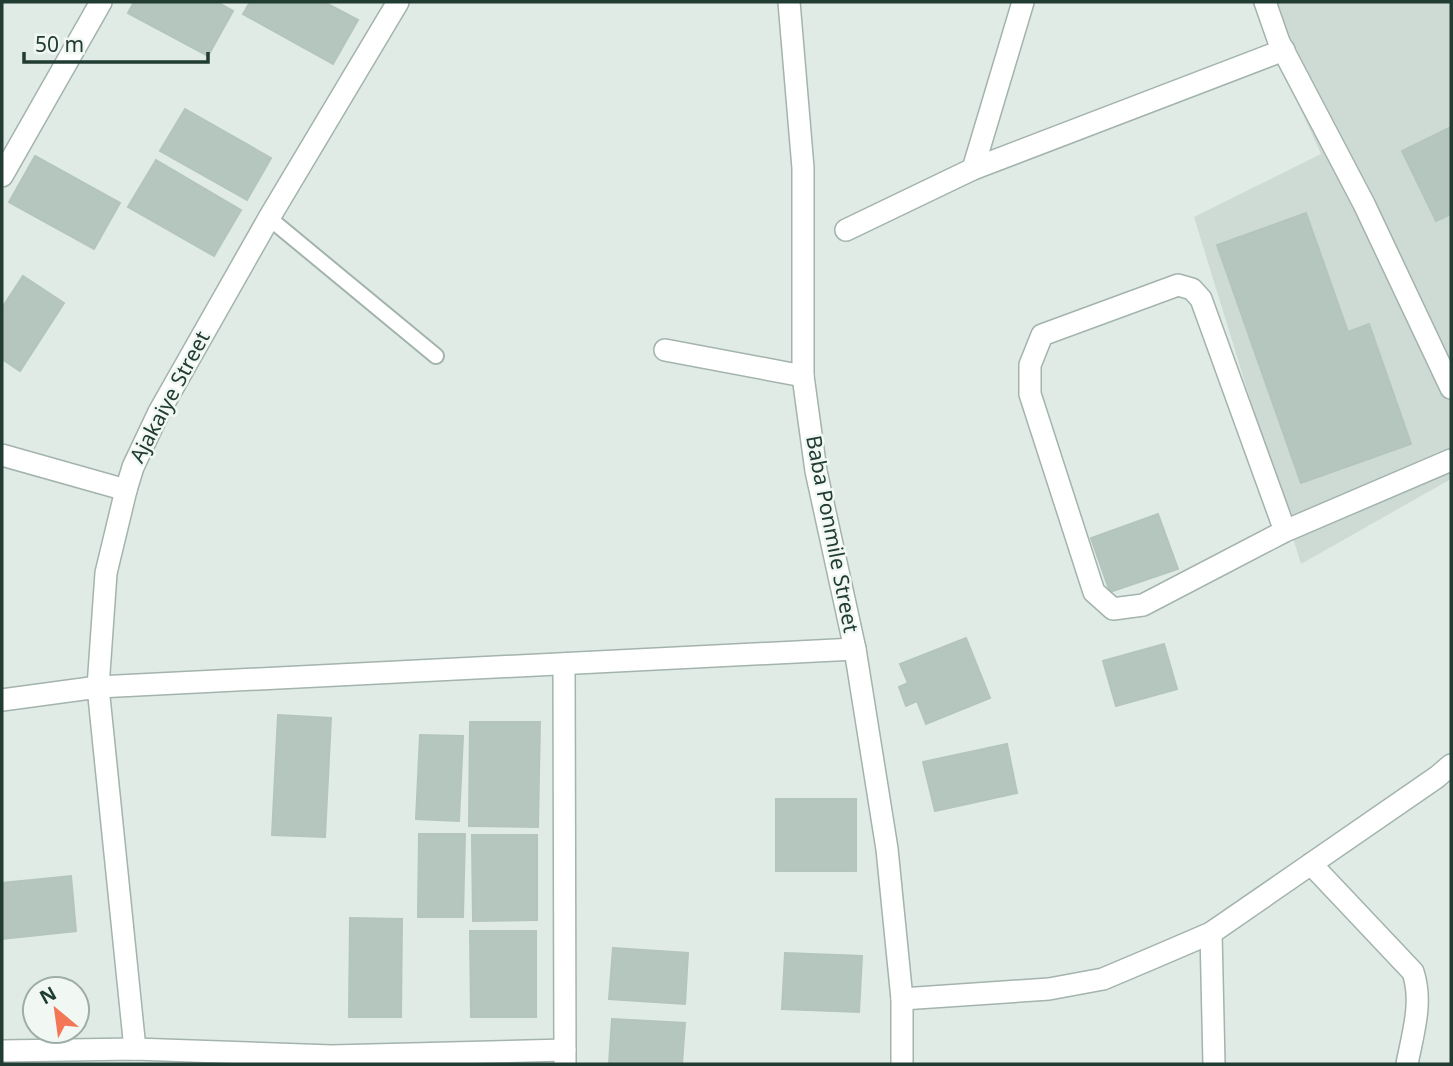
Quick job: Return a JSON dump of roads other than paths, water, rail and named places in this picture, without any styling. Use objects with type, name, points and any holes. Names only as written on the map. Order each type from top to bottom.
[{"type":"street","points":[[2,176],[101,2]]},
{"type":"street","name":"Ajakaiye Street","points":[[135,1049],[98,687],[106,573],[126,490],[133,467],[159,412],[269,218],[398,2]]},
{"type":"street","name":"Baba Ponmile Street","points":[[789,2],[803,168],[803,376],[816,471],[855,649],[887,849],[902,999],[902,1064]]},
{"type":"street","points":[[973,169],[1023,2]]},
{"type":"street","points":[[1265,2],[1284,50],[1363,204],[1451,388]]},
{"type":"street","points":[[846,230],[973,169],[1284,50]]},
{"type":"street","points":[[1286,531],[1201,299],[1192,289],[1178,285],[1042,335],[1030,365],[1030,394],[1094,592],[1113,609],[1143,606],[1286,531],[1451,460]]},
{"type":"street","points":[[665,350],[803,376]]},
{"type":"street","points":[[2,455],[126,490]]},
{"type":"street","points":[[2,700],[98,687],[855,649]]},
{"type":"street","points":[[2,1051],[135,1049],[332,1056],[565,1057],[564,664]]},
{"type":"street","points":[[902,999],[1049,989],[1103,979],[1211,933],[1451,765]]},
{"type":"street","points":[[1311,864],[1413,972],[1419,989],[1407,1064]]},
{"type":"street","points":[[1211,933],[1214,1064]]},
{"type":"lane","points":[[269,218],[436,356]]}]
